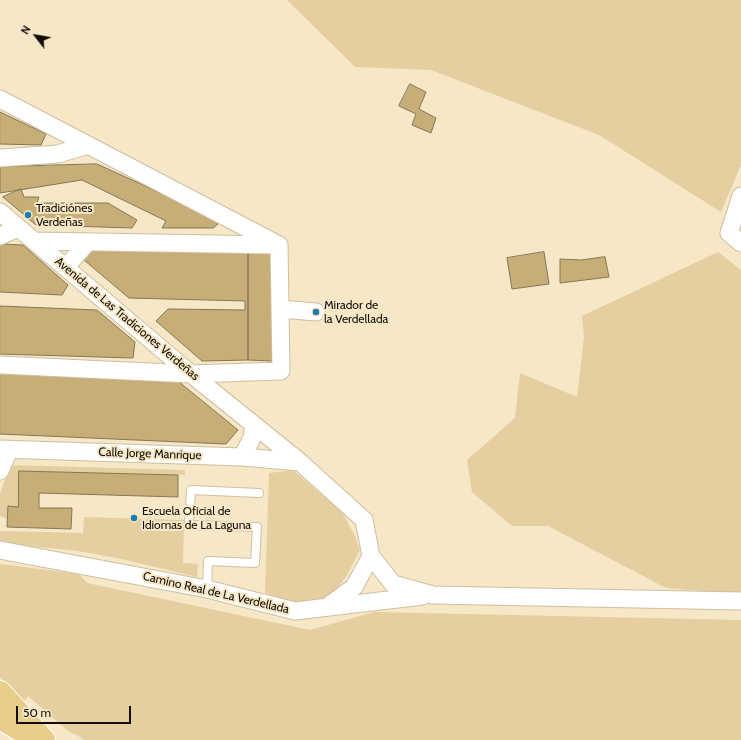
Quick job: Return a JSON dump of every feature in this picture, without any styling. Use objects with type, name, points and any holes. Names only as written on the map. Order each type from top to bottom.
[{"type":"main road","points":[[0,692],[44,740]]},
{"type":"main road","points":[[0,718],[38,740]]},
{"type":"street","points":[[0,99],[279,245]]},
{"type":"street","points":[[0,158],[58,154],[88,145]]},
{"type":"street","points":[[735,238],[741,196]]},
{"type":"street","name":"Avenida de Las Tradiciones Verdeñas","points":[[0,212],[191,374],[300,462],[364,520],[371,556]]},
{"type":"street","points":[[0,236],[18,228]]},
{"type":"street","points":[[35,241],[279,245]]},
{"type":"street","points":[[66,267],[88,242]]},
{"type":"street","points":[[0,365],[191,374],[281,371],[279,245]]},
{"type":"street","points":[[280,309],[316,312]]},
{"type":"street","points":[[242,457],[252,438],[254,425]]},
{"type":"street","points":[[0,471],[4,449]]},
{"type":"street","name":"Calle Jorge Manrique","points":[[4,449],[242,457],[300,462]]},
{"type":"street","name":"Camino Real de La Verdellada","points":[[0,550],[207,589],[295,611],[433,595]]},
{"type":"street","points":[[326,608],[354,587],[371,556],[393,584],[433,595],[741,601]]},
{"type":"lane","points":[[207,589],[208,561],[255,563],[257,527],[189,525],[191,490],[259,493]]},
{"type":"shaded area","points":[[287,0],[741,0],[741,165],[721,212],[599,135],[431,70],[355,67]]},
{"type":"shaded area","points":[[718,252],[741,270],[741,594],[666,588],[548,526],[512,526],[472,492],[467,460],[515,418],[520,373],[577,397],[584,337],[582,316]]},
{"type":"shaded area","points":[[11,465],[185,470],[185,475],[19,471],[18,507],[8,519],[0,516],[0,493]]},
{"type":"shaded area","points":[[293,470],[342,512],[355,536],[360,550],[346,577],[330,597],[302,605],[265,593],[269,473]]},
{"type":"shaded area","points":[[84,517],[184,520],[183,563],[198,564],[197,577],[117,558],[78,551],[0,543],[0,531],[83,533]]},
{"type":"shaded area","points":[[0,564],[79,574],[87,583],[310,630],[374,612],[741,620],[741,740],[85,740],[67,730],[28,696],[23,703],[0,677]]},
{"type":"building","points":[[410,84],[426,92],[419,109],[436,118],[431,133],[412,125],[416,114],[399,106]]},
{"type":"building","points":[[0,112],[46,134],[41,145],[0,144]]},
{"type":"building","points":[[97,164],[213,217],[218,224],[213,228],[162,228],[166,221],[82,180],[0,193],[0,167]]},
{"type":"building","points":[[21,189],[24,197],[39,197],[37,203],[108,203],[137,220],[132,228],[36,225],[3,197]]},
{"type":"building","points":[[0,244],[23,245],[68,285],[62,295],[0,292]]},
{"type":"building","points":[[95,247],[248,252],[248,360],[202,361],[156,321],[168,309],[245,310],[245,301],[129,298],[84,260]]},
{"type":"building","points":[[267,250],[274,257],[272,361],[248,360],[248,252]]},
{"type":"building","points":[[544,252],[549,284],[512,289],[507,258]]},
{"type":"building","points":[[605,257],[609,277],[560,283],[560,259],[581,260]]},
{"type":"building","points":[[0,306],[97,310],[135,342],[133,358],[0,354]]},
{"type":"building","points":[[0,370],[173,377],[238,430],[226,444],[0,434]]},
{"type":"building","points":[[19,471],[178,475],[178,497],[39,493],[39,508],[72,508],[71,529],[7,527],[8,506],[18,507]]},
{"type":"place","name":"Tradiciónes Verdeñas","points":[[28,215]]},
{"type":"place","name":"Mirador de la Verdellada","points":[[316,312]]},
{"type":"place","name":"Escuela Oficial de Idiomas de La Laguna","points":[[134,518]]}]
